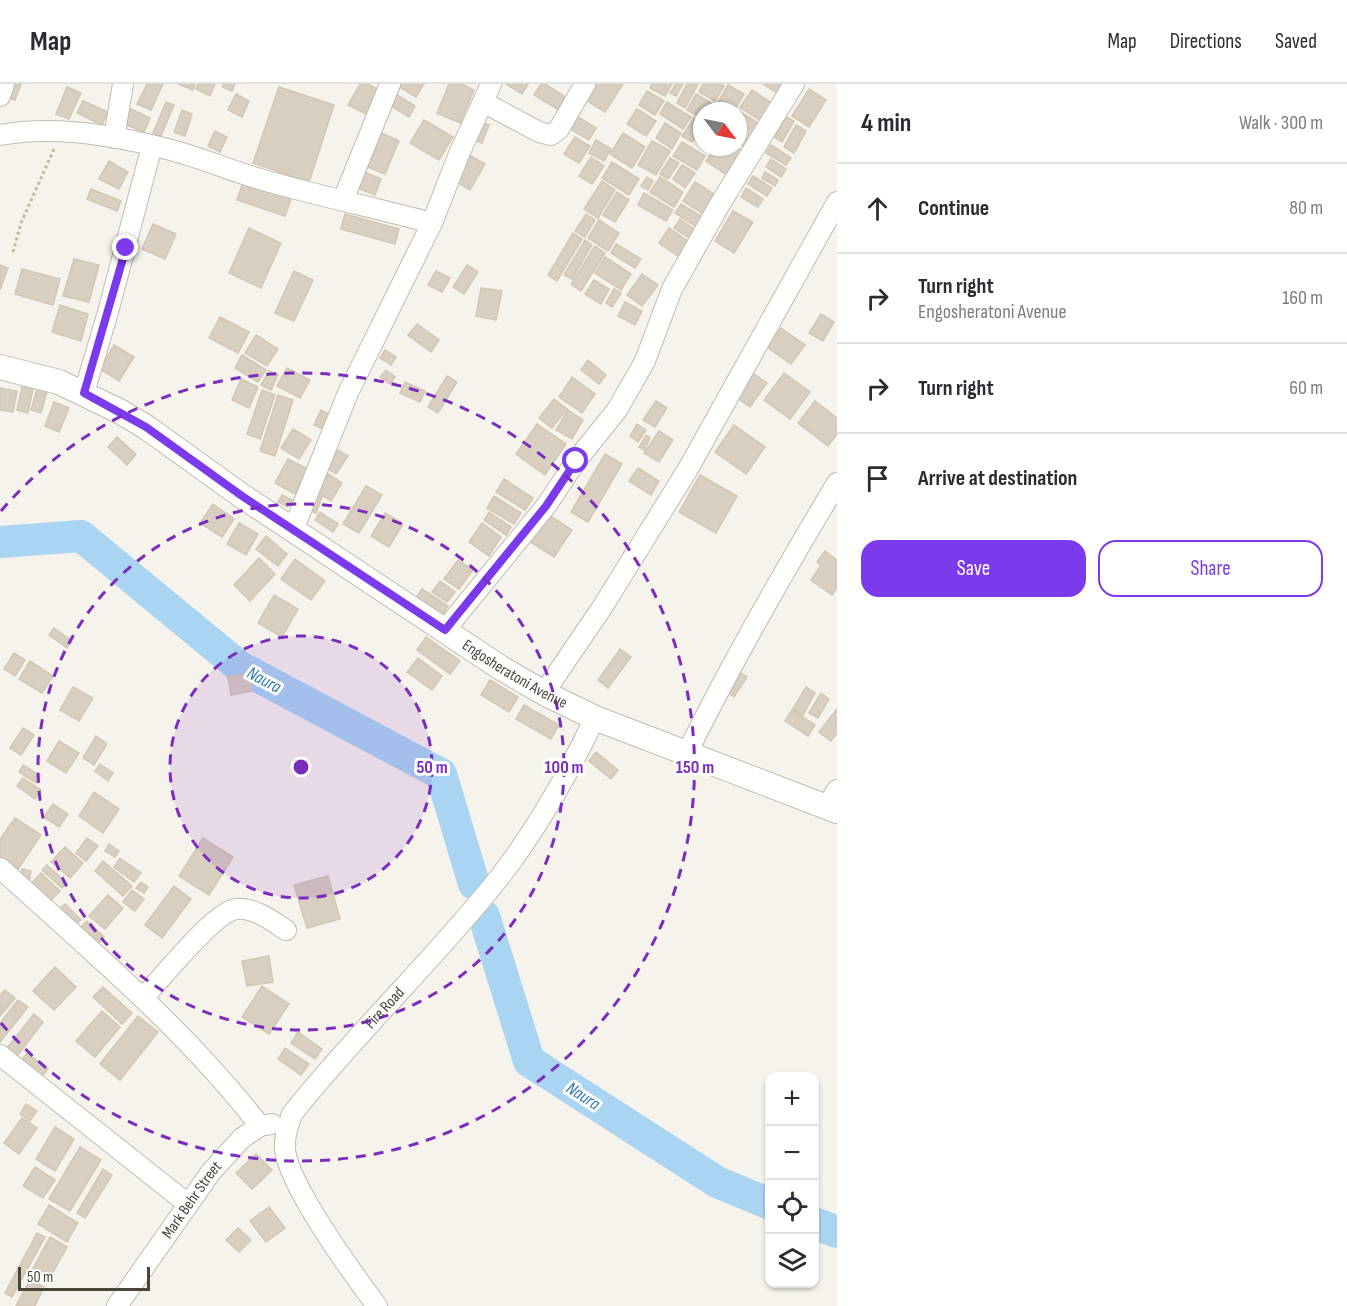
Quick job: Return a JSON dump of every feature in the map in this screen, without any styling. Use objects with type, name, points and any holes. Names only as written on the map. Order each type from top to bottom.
[{"type":"street","points":[[0,96],[4,84]]},
{"type":"street","points":[[114,138],[123,84]]},
{"type":"street","points":[[343,200],[390,84]]},
{"type":"street","points":[[293,530],[348,393],[432,223],[459,154],[491,84]]},
{"type":"street","points":[[483,102],[539,132],[551,135],[559,129],[585,84]]},
{"type":"street","points":[[445,630],[546,506],[576,461],[617,410],[645,361],[672,289],[720,204],[794,84]]},
{"type":"street","points":[[0,135],[20,131],[62,131],[114,138],[168,149],[263,180],[432,223]]},
{"type":"street","points":[[84,393],[152,146]]},
{"type":"street","points":[[544,693],[615,588],[688,470],[837,202]]},
{"type":"street","name":"Engosheratoni Avenue","points":[[0,367],[58,382],[84,393],[146,427],[233,490],[544,693],[595,718],[687,753],[833,803]]},
{"type":"street","points":[[687,753],[773,588],[837,483]]},
{"type":"street","name":"Fire Road","points":[[377,1306],[319,1221],[287,1162],[285,1139],[292,1114],[330,1067],[500,877],[563,782],[595,718]]},
{"type":"street","points":[[0,868],[143,998],[232,1090],[260,1126]]},
{"type":"street","points":[[143,998],[197,939],[225,914],[235,909],[250,910],[286,930]]},
{"type":"street","points":[[0,1055],[188,1204]]},
{"type":"street","name":"Mark Behr Street","points":[[117,1306],[211,1172],[242,1138],[260,1126],[290,1121]]},
{"type":"path","points":[[13,252],[21,223],[62,131]]},
{"type":"building","points":[[12,84],[21,84],[15,100],[8,98]]},
{"type":"building","points":[[147,84],[163,84],[151,110],[137,104]]},
{"type":"building","points":[[178,84],[195,84],[193,90]]},
{"type":"building","points":[[198,84],[215,84],[210,96],[196,89]]},
{"type":"building","points":[[224,84],[235,84],[232,91],[222,87]]},
{"type":"building","points":[[360,84],[368,84],[381,91],[368,115],[348,105]]},
{"type":"building","points":[[399,84],[424,84],[416,97],[398,86]]},
{"type":"building","points":[[449,84],[462,84],[474,90],[460,123],[437,113]]},
{"type":"building","points":[[506,84],[528,84],[522,94]]},
{"type":"building","points":[[541,84],[545,84],[567,98],[559,110],[534,95]]},
{"type":"building","points":[[593,84],[623,84],[605,112],[584,99]]},
{"type":"building","points":[[652,84],[672,84],[665,96],[650,88]]},
{"type":"building","points":[[676,84],[683,84],[676,96],[670,93]]},
{"type":"building","points":[[687,84],[698,84],[685,108],[677,103]]},
{"type":"building","points":[[703,84],[724,86],[715,101],[699,92]]},
{"type":"building","points":[[763,84],[790,84],[782,96]]},
{"type":"building","points":[[728,85],[744,94],[739,102],[718,102]]},
{"type":"building","points":[[67,87],[81,93],[69,119],[56,114]]},
{"type":"building","points":[[279,87],[334,105],[309,182],[253,163]]},
{"type":"building","points":[[809,89],[826,100],[809,127],[792,116]]},
{"type":"building","points":[[752,90],[775,105],[764,123],[747,112],[747,102],[744,102]]},
{"type":"building","points":[[647,91],[664,101],[655,115],[639,105]]},
{"type":"building","points":[[236,94],[249,101],[242,117],[228,110]]},
{"type":"building","points":[[696,94],[710,102],[693,102],[693,113],[687,110]]},
{"type":"building","points":[[397,95],[415,106],[409,117],[391,106]]},
{"type":"building","points":[[83,101],[108,112],[102,125],[77,113]]},
{"type":"building","points":[[166,102],[174,105],[161,136],[153,133]]},
{"type":"building","points":[[667,102],[691,117],[683,129],[660,114]]},
{"type":"building","points":[[127,107],[150,118],[144,132],[120,122]]},
{"type":"building","points":[[637,109],[656,121],[646,136],[627,124]]},
{"type":"building","points":[[182,110],[192,114],[185,136],[174,132]]},
{"type":"building","points":[[575,115],[596,128],[589,140],[567,127]]},
{"type":"building","points":[[747,116],[763,126],[747,149]]},
{"type":"building","points":[[786,117],[794,121],[782,142],[774,137]]},
{"type":"building","points":[[424,120],[453,137],[439,160],[410,143]]},
{"type":"building","points":[[693,120],[692,142],[682,136]]},
{"type":"building","points":[[481,122],[489,125],[482,143],[474,140]]},
{"type":"building","points":[[665,123],[681,133],[672,149],[656,138]]},
{"type":"building","points":[[796,125],[806,131],[794,153],[784,147]]},
{"type":"building","points":[[215,131],[227,137],[220,152],[208,146]]},
{"type":"building","points":[[379,132],[399,141],[385,174],[365,166]]},
{"type":"building","points":[[623,133],[645,147],[632,168],[610,154]]},
{"type":"building","points":[[575,137],[590,146],[579,163],[564,154]]},
{"type":"building","points":[[596,140],[611,149],[604,161],[589,153]]},
{"type":"building","points":[[652,141],[670,151],[656,175],[638,165]]},
{"type":"building","points":[[682,142],[693,149],[693,156],[705,156],[697,170],[673,156]]},
{"type":"building","points":[[771,145],[791,158],[786,165],[766,153]]},
{"type":"building","points":[[469,155],[485,164],[470,190],[455,181]]},
{"type":"building","points":[[709,156],[744,156],[730,177],[706,161]]},
{"type":"building","points":[[591,157],[604,166],[592,184],[579,176]]},
{"type":"building","points":[[670,158],[679,163],[668,179],[660,174]]},
{"type":"building","points":[[771,159],[786,169],[781,177],[766,167]]},
{"type":"building","points":[[109,161],[128,172],[119,189],[99,179]]},
{"type":"building","points":[[612,162],[639,179],[629,195],[602,178]]},
{"type":"building","points":[[682,165],[695,173],[685,188],[673,179]]},
{"type":"building","points":[[364,172],[381,179],[375,195],[358,188]]},
{"type":"building","points":[[765,172],[778,180],[775,186],[762,178]]},
{"type":"building","points":[[753,176],[772,188],[767,196],[748,184]]},
{"type":"building","points":[[647,177],[653,181],[648,190],[641,186]]},
{"type":"building","points":[[660,177],[683,192],[674,207],[650,192]]},
{"type":"building","points":[[602,181],[615,190],[598,218],[584,209]]},
{"type":"building","points":[[243,182],[291,199],[285,216],[237,200]]},
{"type":"building","points":[[695,182],[720,198],[708,217],[683,201]]},
{"type":"building","points":[[746,188],[763,199],[758,207],[741,197]]},
{"type":"building","points":[[91,189],[121,201],[117,211],[87,199]]},
{"type":"building","points":[[617,192],[629,200],[615,222],[603,215]]},
{"type":"building","points":[[644,193],[673,210],[666,221],[638,205]]},
{"type":"building","points":[[681,204],[707,220],[701,230],[675,213]]},
{"type":"building","points":[[733,211],[753,222],[734,253],[715,241]]},
{"type":"building","points":[[345,214],[399,229],[395,244],[341,229]]},
{"type":"building","points":[[586,214],[595,220],[585,237],[575,231]]},
{"type":"building","points":[[680,219],[694,229],[689,238],[674,228]]},
{"type":"building","points":[[599,220],[619,233],[608,251],[588,238]]},
{"type":"building","points":[[153,224],[176,234],[165,259],[142,249]]},
{"type":"building","points":[[249,228],[281,243],[261,288],[229,273]]},
{"type":"building","points":[[669,228],[688,241],[678,256],[659,243]]},
{"type":"building","points":[[573,233],[582,239],[557,281],[548,275]]},
{"type":"building","points":[[585,240],[592,245],[572,279],[564,275]]},
{"type":"building","points":[[616,244],[641,259],[635,268],[611,253]]},
{"type":"building","points":[[595,246],[605,253],[581,291],[571,284]]},
{"type":"building","points":[[605,257],[631,274],[621,290],[595,273]]},
{"type":"building","points":[[74,259],[99,265],[89,302],[63,296]]},
{"type":"building","points":[[0,265],[8,268],[0,290]]},
{"type":"building","points":[[467,265],[478,272],[464,294],[453,287]]},
{"type":"building","points":[[22,269],[60,279],[53,305],[15,294]]},
{"type":"building","points":[[294,271],[313,280],[294,321],[275,313]]},
{"type":"building","points":[[436,271],[450,278],[442,292],[428,285]]},
{"type":"building","points":[[642,274],[658,285],[642,306],[627,295]]},
{"type":"building","points":[[594,280],[609,289],[601,304],[585,294]]},
{"type":"building","points":[[481,288],[502,291],[496,320],[476,316]]},
{"type":"building","points":[[614,289],[621,293],[612,307],[606,303]]},
{"type":"building","points":[[625,302],[642,311],[635,325],[618,316]]},
{"type":"building","points":[[60,305],[88,314],[81,341],[52,332]]},
{"type":"building","points":[[821,314],[834,322],[823,341],[809,333]]},
{"type":"building","points":[[220,317],[249,332],[238,353],[209,338]]},
{"type":"building","points":[[417,324],[439,340],[431,352],[408,335]]},
{"type":"building","points":[[781,328],[805,345],[791,364],[767,347]]},
{"type":"building","points":[[256,335],[278,349],[267,366],[245,353]]},
{"type":"building","points":[[114,345],[134,357],[119,381],[100,369]]},
{"type":"building","points":[[385,350],[396,357],[391,365],[380,358]]},
{"type":"building","points":[[242,355],[266,370],[258,382],[235,368]]},
{"type":"building","points":[[588,360],[606,375],[599,384],[581,370]]},
{"type":"building","points":[[287,368],[310,380],[300,398],[277,386]]},
{"type":"building","points":[[386,370],[395,377],[390,384],[380,377]]},
{"type":"building","points":[[269,371],[278,375],[271,390],[261,385]]},
{"type":"building","points":[[753,373],[767,383],[750,407],[736,397]]},
{"type":"building","points":[[784,373],[810,392],[790,419],[764,400]]},
{"type":"building","points":[[447,376],[457,382],[438,413],[428,407]]},
{"type":"building","points":[[572,377],[595,394],[582,413],[559,397]]},
{"type":"building","points":[[241,379],[258,387],[249,408],[232,400]]},
{"type":"building","points":[[405,382],[425,391],[420,402],[400,393]]},
{"type":"building","points":[[22,387],[33,389],[28,413],[17,410]]},
{"type":"building","points":[[0,388],[17,391],[13,412],[0,410]]},
{"type":"building","points":[[37,389],[47,392],[41,413],[31,410]]},
{"type":"building","points":[[262,390],[275,395],[260,439],[247,434]]},
{"type":"building","points":[[278,395],[293,400],[275,456],[260,451]]},
{"type":"building","points":[[554,399],[567,409],[552,428],[539,418]]},
{"type":"building","points":[[656,401],[667,408],[655,427],[643,420]]},
{"type":"building","points":[[815,401],[837,418],[837,434],[828,446],[798,423]]},
{"type":"building","points":[[54,402],[69,408],[59,432],[45,426]]},
{"type":"building","points":[[321,410],[331,415],[325,430],[314,425]]},
{"type":"building","points":[[568,410],[583,420],[572,439],[556,430]]},
{"type":"building","points":[[537,424],[566,444],[545,475],[516,454]]},
{"type":"building","points":[[637,424],[646,430],[638,442],[630,436]]},
{"type":"building","points":[[734,425],[765,447],[746,474],[715,452]]},
{"type":"building","points":[[293,429],[311,440],[299,459],[281,448]]},
{"type":"building","points":[[659,431],[673,440],[659,462],[644,453]]},
{"type":"building","points":[[646,435],[650,438],[644,450],[639,447]]},
{"type":"building","points":[[117,437],[136,454],[127,465],[108,447]]},
{"type":"building","points":[[338,450],[348,456],[336,474],[327,468]]},
{"type":"building","points":[[605,454],[622,464],[588,522],[571,512]]},
{"type":"building","points":[[288,459],[308,469],[295,494],[275,483]]},
{"type":"building","points":[[638,468],[659,481],[651,495],[629,481]]},
{"type":"building","points":[[328,474],[342,483],[331,501],[317,492]]},
{"type":"building","points":[[700,475],[737,496],[716,533],[679,512]]},
{"type":"building","points":[[504,479],[533,498],[525,510],[496,492]]},
{"type":"building","points":[[366,486],[382,495],[359,533],[343,524]]},
{"type":"building","points":[[314,494],[322,497],[316,513],[308,510]]},
{"type":"building","points":[[282,495],[292,500],[288,507],[278,502]]},
{"type":"building","points":[[494,496],[521,513],[514,524],[487,508]]},
{"type":"building","points":[[213,504],[234,519],[222,537],[200,523]]},
{"type":"building","points":[[320,512],[338,524],[333,532],[315,520]]},
{"type":"building","points":[[489,512],[511,527],[506,535],[484,520]]},
{"type":"building","points":[[385,513],[403,524],[389,547],[371,536]]},
{"type":"building","points":[[547,514],[572,530],[554,557],[529,541]]},
{"type":"building","points":[[239,523],[258,534],[246,555],[227,544]]},
{"type":"building","points":[[482,523],[501,537],[489,556],[469,542]]},
{"type":"building","points":[[266,536],[287,554],[278,566],[256,549]]},
{"type":"building","points":[[825,551],[837,560],[837,588],[832,595],[811,580],[821,565],[817,562]]},
{"type":"building","points":[[259,558],[275,574],[250,601],[234,585]]},
{"type":"building","points":[[295,559],[325,581],[311,600],[281,579]]},
{"type":"building","points":[[458,560],[473,570],[459,589],[444,579]]},
{"type":"building","points":[[440,581],[455,592],[447,602],[432,592]]},
{"type":"building","points":[[422,589],[448,606],[439,620],[412,603]]},
{"type":"building","points":[[274,595],[298,609],[282,637],[258,623]]},
{"type":"building","points":[[54,628],[72,641],[67,648],[49,635]]},
{"type":"building","points":[[426,637],[460,661],[450,674],[417,650]]},
{"type":"building","points":[[620,649],[631,657],[608,688],[598,680]]},
{"type":"building","points":[[14,653],[25,660],[15,676],[4,669]]},
{"type":"building","points":[[418,658],[442,676],[432,690],[407,672]]},
{"type":"building","points":[[30,661],[53,676],[42,693],[19,679]]},
{"type":"building","points":[[739,672],[747,677],[734,697],[726,691]]},
{"type":"building","points":[[249,673],[252,691],[231,695],[228,677]]},
{"type":"building","points":[[490,680],[518,697],[509,712],[481,695]]},
{"type":"building","points":[[73,687],[93,698],[79,721],[60,710]]},
{"type":"building","points":[[806,687],[815,693],[803,715],[793,709]]},
{"type":"building","points":[[821,693],[829,699],[818,718],[809,713]]},
{"type":"building","points":[[524,705],[559,725],[551,739],[516,719]]},
{"type":"building","points":[[837,709],[837,733],[831,741],[819,732]]},
{"type":"building","points":[[792,710],[815,725],[808,736],[785,721]]},
{"type":"building","points":[[23,728],[34,735],[21,755],[10,748]]},
{"type":"building","points":[[96,736],[107,744],[94,765],[83,758]]},
{"type":"building","points":[[59,741],[79,753],[66,773],[47,761]]},
{"type":"building","points":[[596,752],[618,770],[611,779],[589,761]]},
{"type":"building","points":[[100,764],[113,773],[108,781],[95,771]]},
{"type":"building","points":[[23,765],[40,776],[36,783],[19,772]]},
{"type":"building","points":[[23,778],[41,790],[35,799],[17,786]]},
{"type":"building","points":[[94,792],[119,809],[103,833],[79,816]]},
{"type":"building","points":[[53,804],[68,814],[59,827],[44,817]]},
{"type":"building","points":[[15,818],[41,835],[18,869],[0,857],[0,839]]},
{"type":"building","points":[[87,838],[98,846],[86,861],[76,853]]},
{"type":"building","points":[[203,838],[233,857],[209,895],[179,876]]},
{"type":"building","points":[[109,844],[119,851],[115,857],[105,851]]},
{"type":"building","points":[[65,847],[83,863],[70,878],[51,862]]},
{"type":"building","points":[[120,858],[141,873],[134,882],[114,867]]},
{"type":"building","points":[[103,861],[132,886],[123,896],[95,871]]},
{"type":"building","points":[[47,865],[67,883],[62,888],[42,870]]},
{"type":"building","points":[[22,869],[31,871],[29,882],[20,881]]},
{"type":"building","points":[[41,873],[60,891],[51,900],[32,883]]},
{"type":"building","points":[[328,876],[340,919],[307,928],[294,885]]},
{"type":"building","points":[[141,882],[148,887],[144,893],[136,888]]},
{"type":"building","points":[[174,886],[191,899],[162,938],[145,925]]},
{"type":"building","points":[[132,890],[144,899],[135,911],[123,902]]},
{"type":"building","points":[[108,895],[123,908],[105,929],[89,916]]},
{"type":"building","points":[[65,904],[81,920],[75,925],[60,909]]},
{"type":"building","points":[[87,921],[104,937],[94,948],[77,931]]},
{"type":"building","points":[[269,956],[273,982],[247,986],[242,961]]},
{"type":"building","points":[[55,967],[76,987],[54,1010],[33,991]]},
{"type":"building","points":[[262,986],[289,1004],[269,1034],[242,1017]]},
{"type":"building","points":[[103,987],[132,1013],[122,1024],[93,997]]},
{"type":"building","points":[[5,990],[15,998],[0,1016],[0,995]]},
{"type":"building","points":[[18,1000],[28,1007],[0,1042],[0,1023]]},
{"type":"building","points":[[102,1011],[120,1027],[95,1057],[76,1041]]},
{"type":"building","points":[[34,1014],[43,1022],[14,1060],[4,1052]]},
{"type":"building","points":[[138,1016],[158,1032],[120,1080],[100,1064]]},
{"type":"building","points":[[298,1032],[322,1049],[315,1059],[291,1043]]},
{"type":"building","points":[[285,1048],[309,1064],[301,1075],[278,1059]]},
{"type":"building","points":[[27,1053],[48,1069],[41,1078],[20,1062]]},
{"type":"building","points":[[26,1104],[37,1111],[30,1121],[20,1114]]},
{"type":"building","points":[[22,1118],[37,1128],[19,1154],[4,1143]]},
{"type":"building","points":[[55,1127],[74,1139],[55,1171],[36,1159]]},
{"type":"building","points":[[80,1147],[101,1160],[70,1211],[49,1199]]},
{"type":"building","points":[[256,1154],[272,1170],[252,1189],[236,1173]]},
{"type":"building","points":[[35,1167],[55,1180],[43,1198],[23,1186]]},
{"type":"building","points":[[103,1169],[112,1175],[85,1218],[77,1213]]},
{"type":"building","points":[[49,1205],[78,1223],[67,1242],[38,1224]]},
{"type":"building","points":[[269,1207],[285,1228],[266,1242],[250,1221]]},
{"type":"building","points":[[238,1228],[251,1240],[239,1252],[226,1240]]},
{"type":"building","points":[[37,1233],[45,1237],[12,1297],[5,1293]]},
{"type":"building","points":[[50,1237],[67,1247],[48,1281],[31,1272]]},
{"type":"building","points":[[30,1280],[44,1287],[35,1306],[16,1306]]},
{"type":"waterway","name":"Naura","points":[[0,542],[81,536],[240,667],[441,774],[474,884]]},
{"type":"waterway","name":"Naura","points":[[484,916],[529,1061],[717,1182],[765,1202]]},
{"type":"waterway","name":"Naura","points":[[819,1225],[837,1232]]},
{"type":"route","points":[[126,248],[84,393],[146,427],[242,496],[445,630],[546,506],[576,461]]}]
